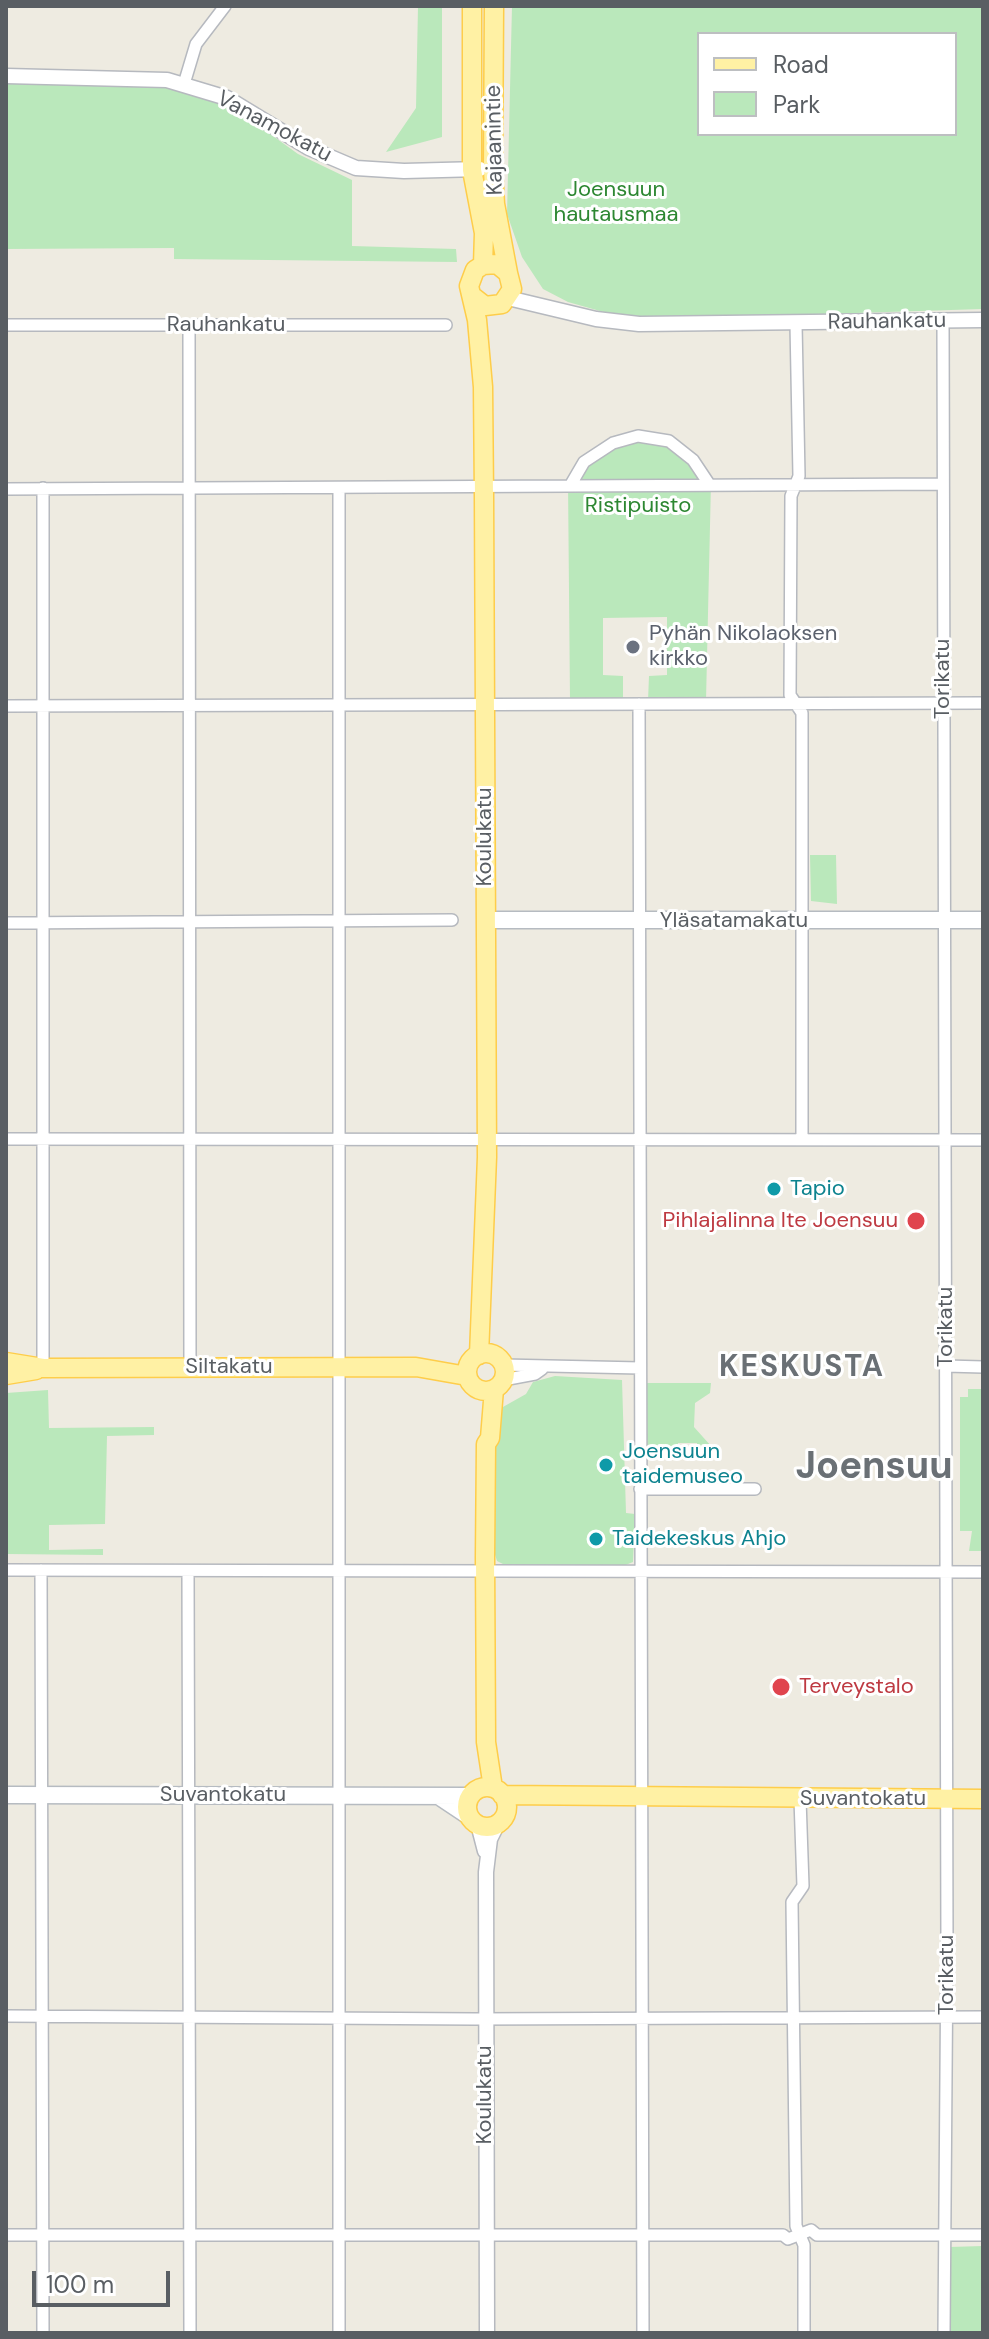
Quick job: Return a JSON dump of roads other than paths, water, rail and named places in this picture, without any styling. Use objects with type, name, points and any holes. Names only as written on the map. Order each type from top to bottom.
[{"type":"main road","name":"Kajaanintie","points":[[472,6],[472,170],[484,233],[483,265]]},
{"type":"main road","name":"Kajaanintie","points":[[494,6],[493,169],[506,289]]},
{"type":"main road","points":[[497,264],[506,289],[485,306],[471,295],[470,277],[483,265],[497,264]]},
{"type":"main road","name":"Koulukatu","points":[[483,387],[487,332],[506,289]]},
{"type":"main road","name":"Koulukatu","points":[[471,295],[477,320],[483,387],[487,1139],[484,1286],[480,1300],[490,1438],[486,1444],[485,1573],[486,1742],[491,1801]]},
{"type":"main road","name":"Yläsatamakatu","points":[[486,920],[983,920]]},
{"type":"main road","name":"Siltakatu","points":[[6,1362],[43,1368],[416,1367],[486,1371]]},
{"type":"main road","name":"Siltakatu","points":[[6,1375],[43,1368]]},
{"type":"main road","name":"Suvantokatu","points":[[6,1795],[439,1796],[520,1804],[551,1796],[983,1799]]},
{"type":"main road","points":[[439,1796],[474,1821]]},
{"type":"main road","points":[[474,1821],[491,1801]]},
{"type":"main road","points":[[474,1821],[467,1809],[491,1801]]},
{"type":"street","points":[[184,84],[196,44],[225,6]]},
{"type":"street","name":"Vanamokatu","points":[[6,76],[151,80],[184,84],[227,98],[342,164],[373,171],[493,169]]},
{"type":"street","name":"Rauhankatu","points":[[506,289],[596,319],[639,324],[983,320]]},
{"type":"street","name":"Torikatu","points":[[943,321],[947,2017],[944,2333]]},
{"type":"street","points":[[796,324],[799,476],[791,496],[790,695],[802,713],[802,1138]]},
{"type":"street","name":"Rauhankatu","points":[[6,325],[446,325]]},
{"type":"street","points":[[189,325],[190,1367]]},
{"type":"street","points":[[570,486],[584,462],[613,443],[638,436],[669,441],[693,460],[709,484]]},
{"type":"street","points":[[6,489],[943,484]]},
{"type":"street","points":[[43,488],[43,1368]]},
{"type":"street","points":[[339,488],[339,2333]]},
{"type":"street","points":[[6,706],[983,703]]},
{"type":"street","points":[[639,704],[643,2333]]},
{"type":"street","points":[[6,923],[452,920]]},
{"type":"street","points":[[6,1139],[983,1140]]},
{"type":"street","points":[[946,1366],[983,1367]]},
{"type":"street","name":"Siltakatu","points":[[486,1371],[535,1374],[542,1369],[640,1368]]},
{"type":"street","points":[[640,1489],[755,1489]]},
{"type":"street","points":[[6,1570],[983,1572]]},
{"type":"street","points":[[41,1570],[43,2333]]},
{"type":"street","points":[[188,1571],[190,2333]]},
{"type":"street","points":[[800,1799],[803,1886],[792,1902],[796,2226],[804,2245],[804,2333]]},
{"type":"street","name":"Koulukatu","points":[[487,2333],[485,2018],[487,1856],[491,1801]]},
{"type":"street","name":"Koulukatu","points":[[474,1821],[487,1856]]},
{"type":"street","points":[[6,2016],[983,2017]]},
{"type":"street","points":[[6,2235],[783,2235],[788,2239],[811,2230],[817,2235],[983,2235]]},
{"type":"place","name":"Pyhän Nikolaoksen kirkko","points":[[633,647]]},
{"type":"place","name":"Tapio","points":[[774,1189]]},
{"type":"place","name":"Pihlajalinna Ite Joensuu","points":[[916,1221]]},
{"type":"place","name":"Joensuun taidemuseo","points":[[606,1465]]},
{"type":"place","name":"Taidekeskus Ahjo","points":[[596,1539]]},
{"type":"place","name":"Terveystalo","points":[[781,1687]]},
{"type":"district","name":"KESKUSTA","points":[[802,1368]]},
{"type":"district","name":"Joensuu","points":[[874,1468]]},
{"type":"park label","name":"Joensuun hautausmaa","points":[[616,202]]},
{"type":"park label","name":"Ristipuisto","points":[[638,506]]}]
